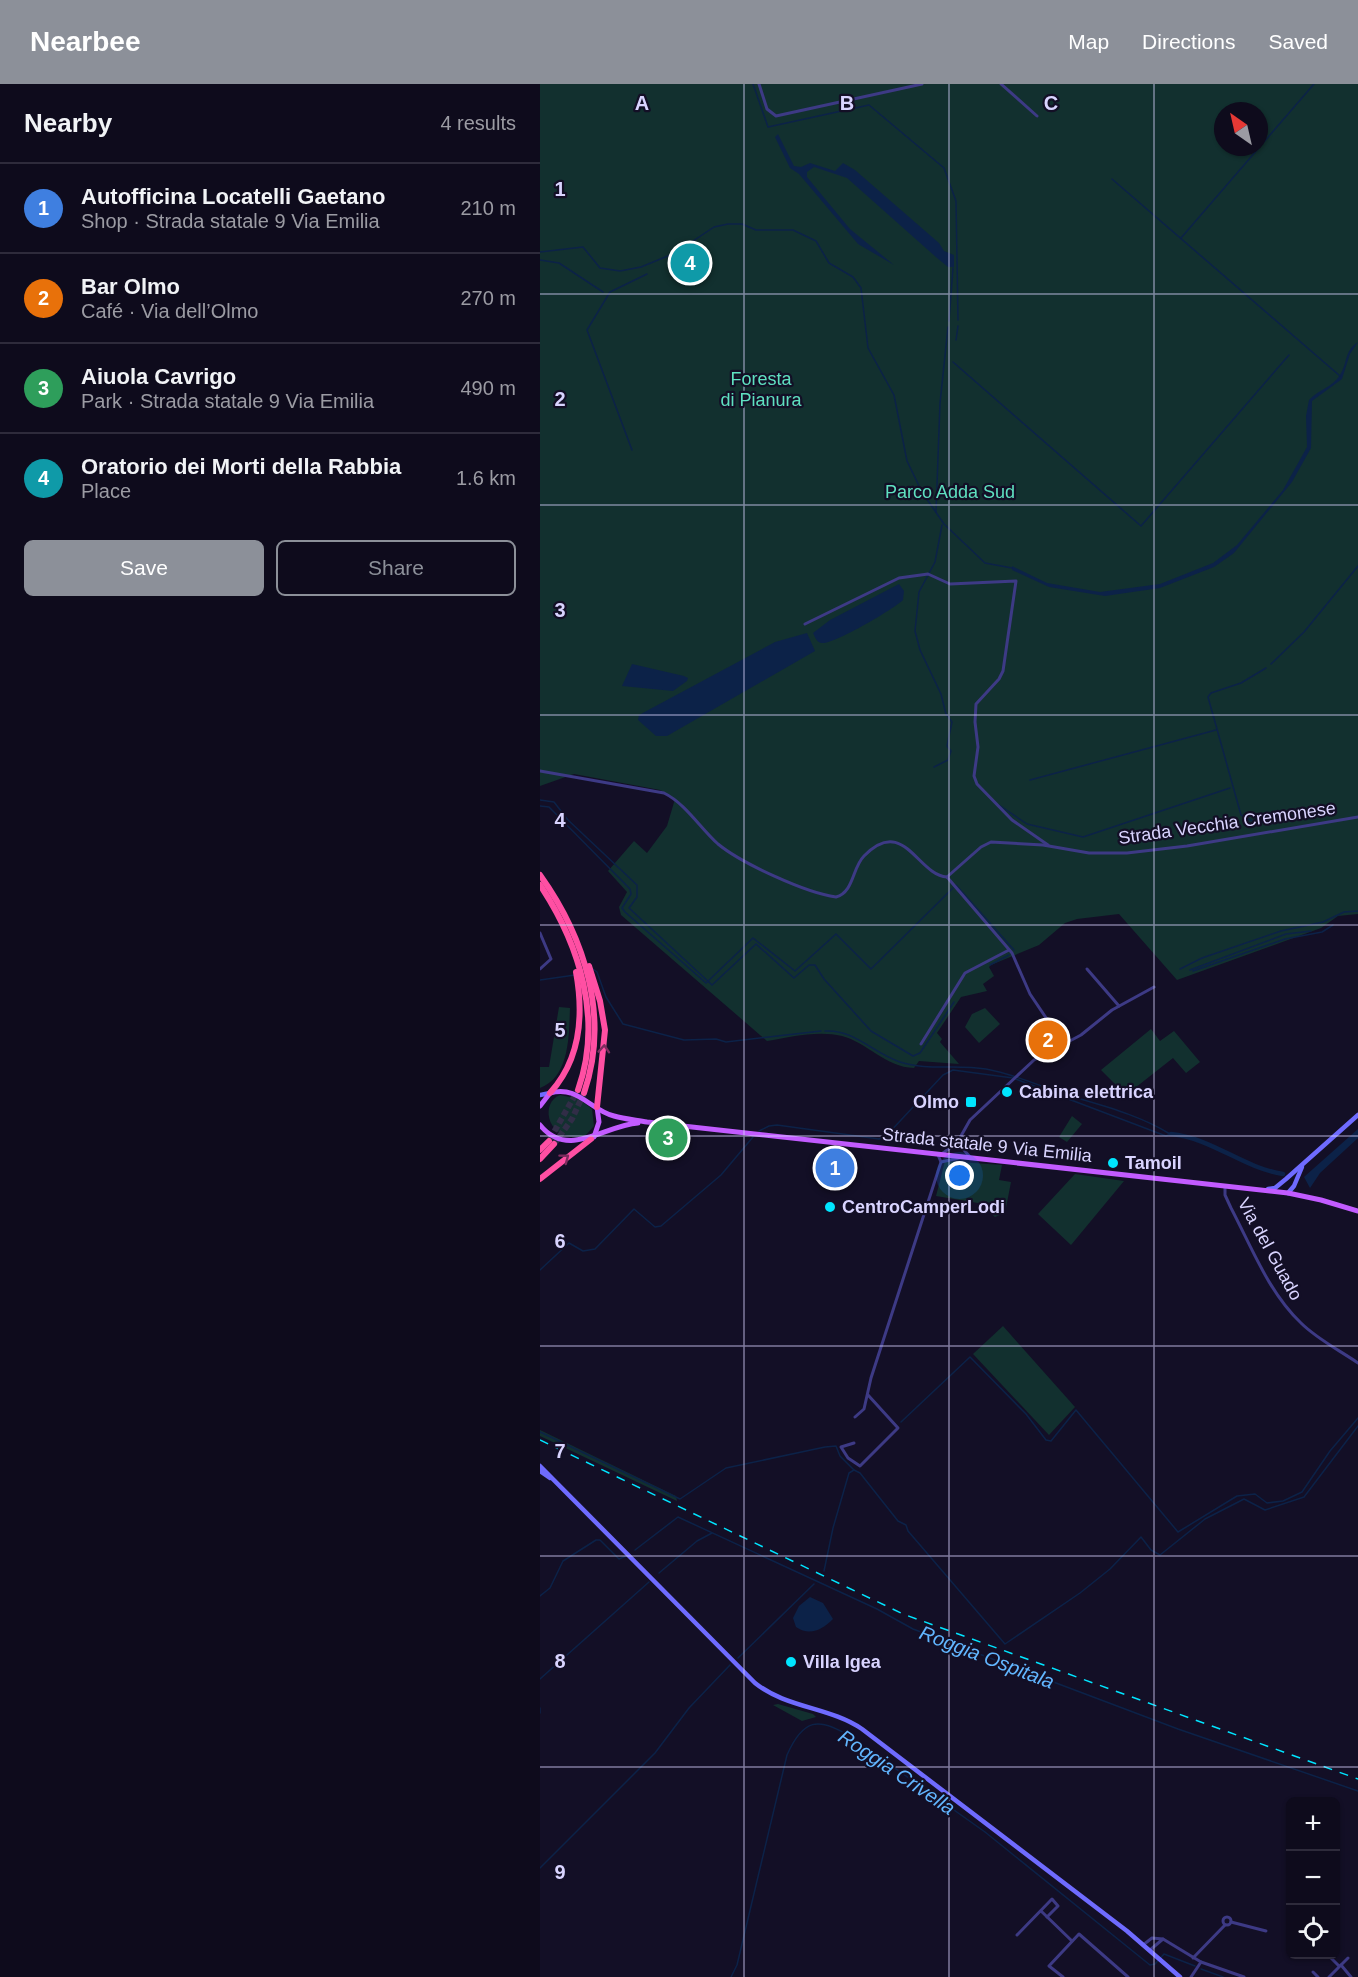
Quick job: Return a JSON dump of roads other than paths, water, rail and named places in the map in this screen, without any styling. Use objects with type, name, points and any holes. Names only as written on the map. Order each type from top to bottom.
[{"type":"highway","points":[[540,874],[575,937],[589,980],[596,1025],[594,1054],[581,1091],[586,1062],[589,1017],[583,980],[555,909],[540,885]]},
{"type":"highway","points":[[575,937],[581,943],[603,1014],[605,1043],[597,1107]]},
{"type":"highway","points":[[550,1093],[570,1065],[579,1036],[579,989],[571,945]]},
{"type":"highway","points":[[540,1179],[592,1138]]},
{"type":"highway","points":[[540,1150],[552,1142],[540,1159]]},
{"type":"main road","name":"Strada statale 9 Via Emilia","points":[[550,1093],[569,1092],[614,1117],[646,1122],[1288,1193],[1358,1212]]},
{"type":"main road","points":[[540,1095],[550,1093]]},
{"type":"main road","points":[[540,1106],[550,1093]]},
{"type":"main road","points":[[540,1125],[556,1137],[576,1141],[592,1138],[599,1122],[597,1107]]},
{"type":"main road","points":[[1257,1190],[1275,1188],[1358,1115]]},
{"type":"main road","name":"Strada statale 9 Via Emilia","points":[[592,1138],[614,1127],[646,1122]]},
{"type":"main road","points":[[1288,1193],[1304,1164]]},
{"type":"main road","points":[[1286,1179],[1288,1193]]},
{"type":"main road","points":[[1296,1179],[1299,1191],[1305,1196]]},
{"type":"main road","points":[[540,1466],[717,1647],[763,1690],[851,1722],[1150,1950],[1180,1977]]},
{"type":"main road","points":[[540,1471],[568,1493]]},
{"type":"street","points":[[759,84],[769,112],[782,116],[922,84]]},
{"type":"street","points":[[1001,84],[1037,116]]},
{"type":"street","points":[[806,624],[895,580],[931,575],[950,584],[1011,579],[1017,583],[1003,671],[999,679],[976,704],[978,747],[974,776],[977,784],[1012,820],[1048,845]]},
{"type":"street","points":[[540,771],[650,789],[670,796],[729,852],[779,879],[832,897],[840,896],[845,892],[864,856],[875,848],[889,843],[906,847],[935,873],[946,877],[1009,950],[1030,994],[1064,1044]]},
{"type":"street","name":"Strada Vecchia Cremonese","points":[[946,877],[987,843],[1048,845],[1089,853],[1127,853],[1187,846],[1358,817]]},
{"type":"street","points":[[540,933],[551,959],[540,969]]},
{"type":"street","points":[[921,1044],[965,973],[1009,950]]},
{"type":"street","points":[[1087,969],[1119,1006]]},
{"type":"street","points":[[941,1161],[957,1155],[958,1143],[970,1120],[1040,1056],[1064,1044],[1119,1006],[1154,987]]},
{"type":"street","points":[[855,1417],[863,1411],[941,1161],[939,1154],[958,1143]]},
{"type":"street","points":[[958,1143],[972,1157]]},
{"type":"street","name":"Via del Guado","points":[[1225,1186],[1225,1195],[1252,1248],[1290,1311],[1302,1324],[1358,1363]]},
{"type":"street","points":[[854,1443],[842,1447],[848,1458],[860,1466],[898,1428],[868,1395]]},
{"type":"street","points":[[1017,1935],[1052,1899],[1058,1906],[1047,1917]]},
{"type":"street","points":[[1041,1911],[1072,1941]]},
{"type":"street","points":[[1225,1925],[1222,1922],[1224,1918],[1228,1917],[1231,1922]]},
{"type":"street","points":[[1193,1958],[1225,1925],[1231,1922],[1266,1931]]},
{"type":"street","points":[[1063,1977],[1049,1966],[1079,1934],[1128,1977]]},
{"type":"street","points":[[1143,1945],[1152,1938],[1163,1939],[1193,1958],[1244,1977]]},
{"type":"street","points":[[1150,1950],[1163,1939]]},
{"type":"street","points":[[1329,1977],[1348,1958]]},
{"type":"street","points":[[1332,1959],[1351,1977]]},
{"type":"street","points":[[1191,1977],[1202,1962]]},
{"type":"street","points":[[1313,1972],[1318,1977]]},
{"type":"water","points":[[778,134],[794,166],[801,167],[810,163],[835,171],[843,163],[855,170],[939,243],[944,251],[954,255],[954,267],[948,267],[937,258],[847,178],[814,167],[807,172],[807,177],[850,229],[894,265],[858,244],[799,174],[790,168],[775,137]]},
{"type":"water","points":[[1358,342],[1350,354],[1342,379],[1312,401],[1311,448],[1292,482],[1234,553],[1214,567],[1160,588],[1105,596],[1049,587],[1012,570],[1012,566],[1047,583],[1100,592],[1160,584],[1213,563],[1237,545],[1283,490],[1307,447],[1306,416],[1309,400],[1337,379],[1350,349]]},
{"type":"water","points":[[899,584],[904,591],[903,600],[888,611],[838,638],[822,643],[816,640],[813,633],[830,620]]},
{"type":"water","points":[[807,633],[815,651],[667,736],[656,736],[638,720],[639,715],[775,642]]},
{"type":"water","points":[[632,664],[688,678],[673,691],[622,686]]},
{"type":"water","points":[[1358,1129],[1358,1138],[1320,1173],[1310,1188],[1304,1177]]},
{"type":"water","points":[[810,1597],[823,1603],[833,1619],[821,1629],[811,1632],[796,1627],[793,1618],[799,1606]]},
{"type":"waterway","points":[[753,84],[768,127],[869,105],[944,168],[956,201],[958,320]]},
{"type":"waterway","points":[[1181,238],[1314,84]]},
{"type":"waterway","points":[[1112,179],[1340,376]]},
{"type":"waterway","points":[[540,252],[583,247],[600,268],[620,271],[641,267],[675,253],[714,227],[728,224],[742,224],[756,230],[793,230],[816,241],[829,263],[853,277],[861,288],[868,348],[894,395],[907,461],[922,492],[944,524],[985,563],[1012,568]]},
{"type":"waterway","points":[[540,260],[559,263],[603,292]]},
{"type":"waterway","points":[[949,321],[953,268]]},
{"type":"waterway","points":[[632,450],[587,330],[610,292],[647,274]]},
{"type":"waterway","points":[[956,340],[958,326]]},
{"type":"waterway","points":[[936,512],[940,403],[948,327]]},
{"type":"waterway","points":[[953,362],[1141,526],[1289,355]]},
{"type":"waterway","points":[[934,767],[948,760],[951,751],[947,746],[952,722],[946,714],[941,694],[920,650],[915,631],[919,592],[935,562],[942,525]]},
{"type":"waterway","points":[[1271,664],[1304,632],[1358,566]]},
{"type":"waterway","points":[[1266,668],[1241,683],[1211,693],[1208,697],[1241,815],[1256,823],[1299,815]]},
{"type":"waterway","points":[[1030,780],[1216,730]]},
{"type":"waterway","points":[[999,805],[1027,824],[1083,837],[1230,788]]},
{"type":"waterway","points":[[540,800],[554,802],[568,820],[637,885],[637,897],[629,908],[712,985],[756,944],[794,978],[809,965],[815,965],[824,979],[871,1031],[913,1056],[920,1053],[954,1002]]},
{"type":"waterway","points":[[540,806],[549,807],[630,889],[631,894],[622,908],[625,912],[706,983],[753,938],[795,971],[836,934],[871,969],[953,888]]},
{"type":"waterway","points":[[956,885],[1014,950]]},
{"type":"waterway","points":[[1180,969],[1202,958],[1281,931],[1323,922],[1344,912],[1358,911]]},
{"type":"waterway","points":[[1193,971],[1285,939],[1322,932],[1333,925]]},
{"type":"waterway","points":[[1190,970],[1286,934],[1311,931]]},
{"type":"waterway","points":[[990,965],[1009,955]]},
{"type":"waterway","points":[[593,969],[597,972],[606,997],[623,1024],[684,1040],[716,1039],[726,1042],[821,1031]]},
{"type":"waterway","points":[[540,980],[575,975]]},
{"type":"waterway","points":[[825,1031],[845,1034],[890,1058],[910,1065],[986,1069],[1006,1074],[1132,1115],[1170,1134]]},
{"type":"waterway","points":[[759,1131],[777,1125],[879,1139],[887,1135],[943,1075],[953,1070],[1013,1078],[1166,1136],[1171,1134]]},
{"type":"waterway","points":[[1171,1134],[1200,1141],[1254,1166],[1283,1174]]},
{"type":"waterway","points":[[540,1270],[569,1243],[583,1251],[595,1249],[634,1209],[655,1227],[661,1226],[721,1175],[753,1137]]},
{"type":"waterway","name":"Roggia Ospitala","points":[[901,1422],[970,1357],[1026,1414],[1046,1440],[1051,1441],[1076,1410],[1178,1532],[1237,1496],[1255,1494],[1267,1503],[1283,1501],[1302,1492],[1330,1451],[1358,1418]]},
{"type":"waterway","points":[[824,1571],[833,1528],[849,1473],[854,1470],[860,1473],[898,1521],[906,1525],[908,1531],[1005,1644],[1080,1593],[1110,1569],[1141,1537],[1151,1550],[1160,1555],[1205,1519],[1244,1499],[1265,1510],[1304,1497],[1358,1426]]},
{"type":"waterway","points":[[540,1432],[680,1499],[726,1468],[825,1447],[836,1446],[840,1456],[854,1470]]},
{"type":"waterway","name":"Roggia Ospitala","points":[[635,1550],[678,1517],[877,1609],[913,1629],[1178,1729],[1358,1791]]},
{"type":"waterway","points":[[659,1573],[697,1541],[712,1533]]},
{"type":"waterway","name":"Roggia Ospitala","points":[[540,1596],[550,1588],[563,1561],[596,1540],[600,1540],[619,1559],[626,1556]]},
{"type":"waterway","points":[[540,1679],[649,1582]]},
{"type":"waterway","points":[[738,1658],[814,1584]]},
{"type":"waterway","points":[[540,1868],[655,1753],[689,1708],[730,1665]]},
{"type":"waterway","points":[[540,1708],[540,1713]]},
{"type":"waterway","name":"Roggia Crivella","points":[[731,1977],[737,1965],[787,1755],[799,1734],[806,1728],[820,1724],[839,1730],[851,1737],[985,1832],[1150,1965],[1155,1964],[1164,1954],[1195,1966]]},
{"type":"waterway","name":"Roggia Crivella","points":[[1201,1969],[1223,1977]]},
{"type":"tunnel","points":[[550,1139],[578,1090]]},
{"type":"tunnel","points":[[554,1144],[572,1119],[584,1093]]},
{"type":"railway","points":[[540,1440],[903,1614],[1358,1779]]},
{"type":"place","name":"Oratorio dei Morti della Rabbia","points":[[690,263]]},
{"type":"place","name":"Bar Olmo","points":[[1048,1040]]},
{"type":"place","name":"Cabina elettrica","points":[[1007,1092]]},
{"type":"place","name":"Olmo","points":[[971,1102]]},
{"type":"place","name":"Aiuola Cavrigo","points":[[668,1138]]},
{"type":"place","name":"Tamoil","points":[[1113,1163]]},
{"type":"place","name":"Autofficina Locatelli Gaetano","points":[[835,1168]]},
{"type":"place","name":"CentroCamperLodi","points":[[830,1207]]},
{"type":"place","name":"Villa Igea","points":[[791,1662]]},
{"type":"park label","name":"Foresta di Pianura","points":[[761,389]]},
{"type":"park label","name":"Parco Adda Sud","points":[[950,492]]}]
